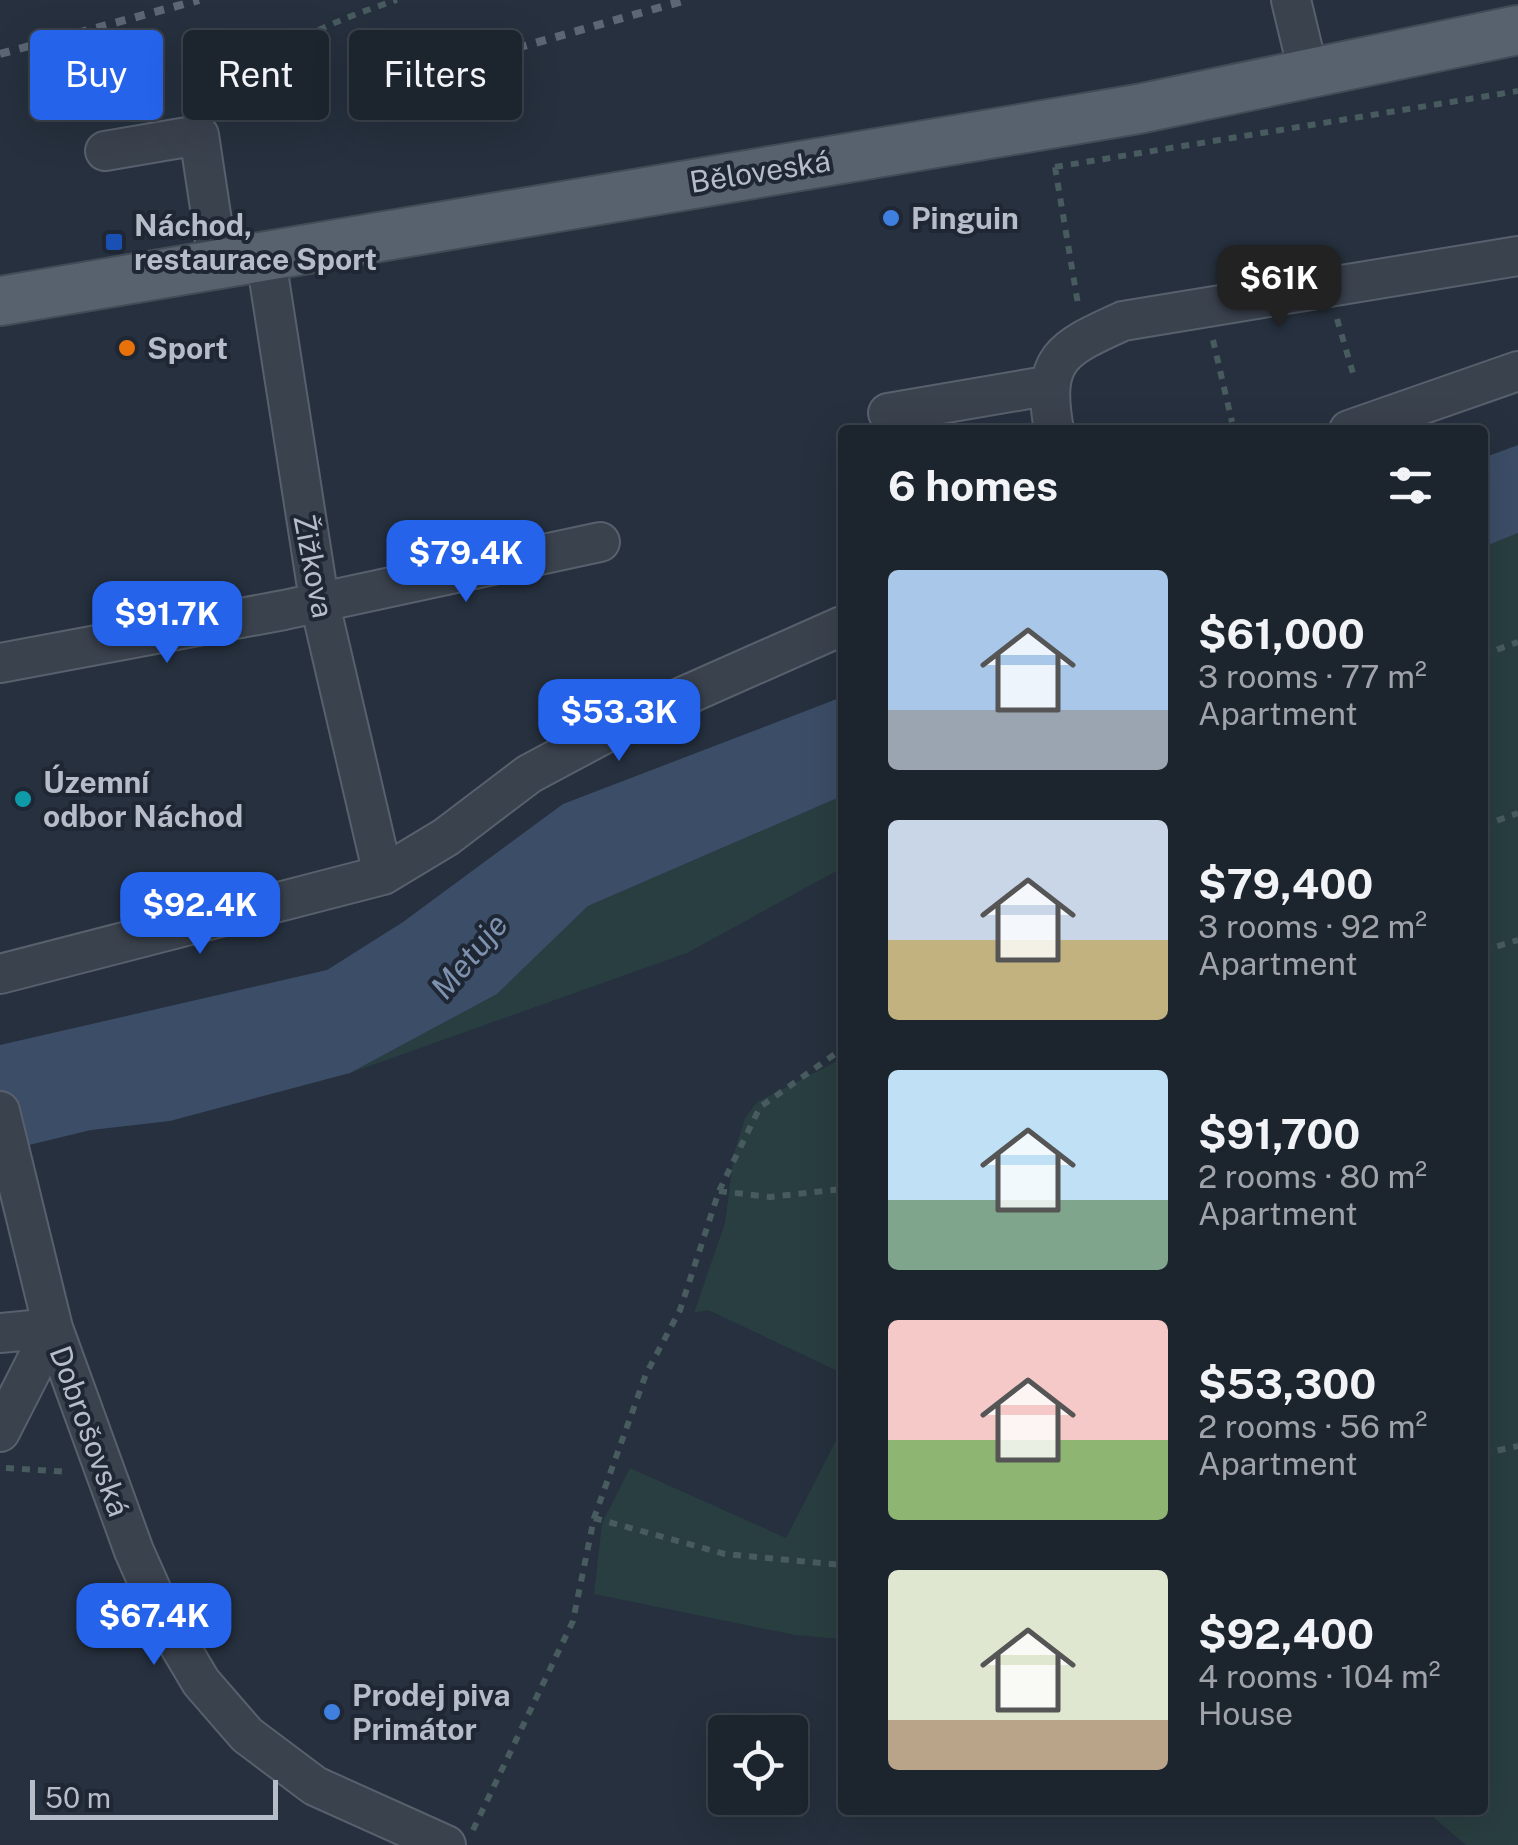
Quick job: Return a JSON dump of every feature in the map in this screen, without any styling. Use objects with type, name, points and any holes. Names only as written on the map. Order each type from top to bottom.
[{"type":"main road","name":"Běloveská","points":[[0,301],[265,253],[1081,119],[1518,30]]},
{"type":"street","points":[[1291,0],[1309,75]]},
{"type":"street","points":[[104,151],[199,135],[218,261]]},
{"type":"street","name":"Žižkova","points":[[265,253],[318,600],[384,875]]},
{"type":"street","points":[[1053,425],[1046,386],[1069,346],[1123,321],[1518,256]]},
{"type":"street","points":[[1363,425],[1518,372]]},
{"type":"street","points":[[888,413],[1046,386]]},
{"type":"street","points":[[0,663],[600,542]]},
{"type":"street","points":[[0,974],[384,875],[446,837],[529,774],[630,720],[838,628]]},
{"type":"street","name":"Dobrošovská","points":[[0,1111],[53,1328],[106,1475],[166,1623],[202,1682],[247,1735],[316,1786],[446,1845]]},
{"type":"street","points":[[0,1334],[53,1328]]},
{"type":"street","points":[[0,1432],[53,1328]]},
{"type":"path","points":[[202,148],[232,94],[254,73],[346,17],[397,0]]},
{"type":"path","points":[[1055,167],[1084,338]]},
{"type":"path","points":[[1328,288],[1355,380]]},
{"type":"path","points":[[1206,308],[1232,422]]},
{"type":"path","points":[[1488,653],[1518,642]]},
{"type":"path","points":[[1488,824],[1518,813]]},
{"type":"path","points":[[1488,949],[1518,940]]},
{"type":"path","points":[[466,1845],[573,1621],[594,1518],[646,1374],[680,1310],[719,1191],[760,1106],[838,1052]]},
{"type":"path","points":[[719,1191],[770,1197],[838,1189]]},
{"type":"path","points":[[1488,1453],[1518,1446]]},
{"type":"path","points":[[0,1467],[106,1475]]},
{"type":"path","points":[[594,1518],[725,1554],[838,1565]]},
{"type":"green space","points":[[1518,533],[1518,1845],[1466,1845],[1431,1815],[1488,1815],[1488,545]]},
{"type":"green space","points":[[838,798],[838,870],[687,953],[350,1073],[497,994],[588,906]]},
{"type":"green space","points":[[838,1061],[838,1371],[708,1310],[694,1313],[725,1223],[734,1153],[745,1118],[757,1102]]},
{"type":"green space","points":[[838,1437],[838,1639],[795,1635],[594,1594],[602,1523],[630,1468],[786,1538]]},
{"type":"water","points":[[1518,445],[1518,533],[1488,545],[1488,456]]},
{"type":"water","name":"Metuje","points":[[838,699],[838,798],[588,906],[497,994],[350,1073],[170,1121],[91,1130],[0,1152],[0,1045],[327,970],[403,922],[563,804]]},
{"type":"railway","points":[[0,54],[199,0]]},
{"type":"railway","points":[[522,47],[686,0]]},
{"type":"place","name":"Pinguin","points":[[891,218]]},
{"type":"place","name":"Náchod, restaurace Sport","points":[[114,242]]},
{"type":"place","name":"Sport","points":[[127,348]]},
{"type":"place","name":"Územní odbor Náchod","points":[[23,799]]},
{"type":"place","name":"Prodej piva Primátor","points":[[332,1712]]}]
